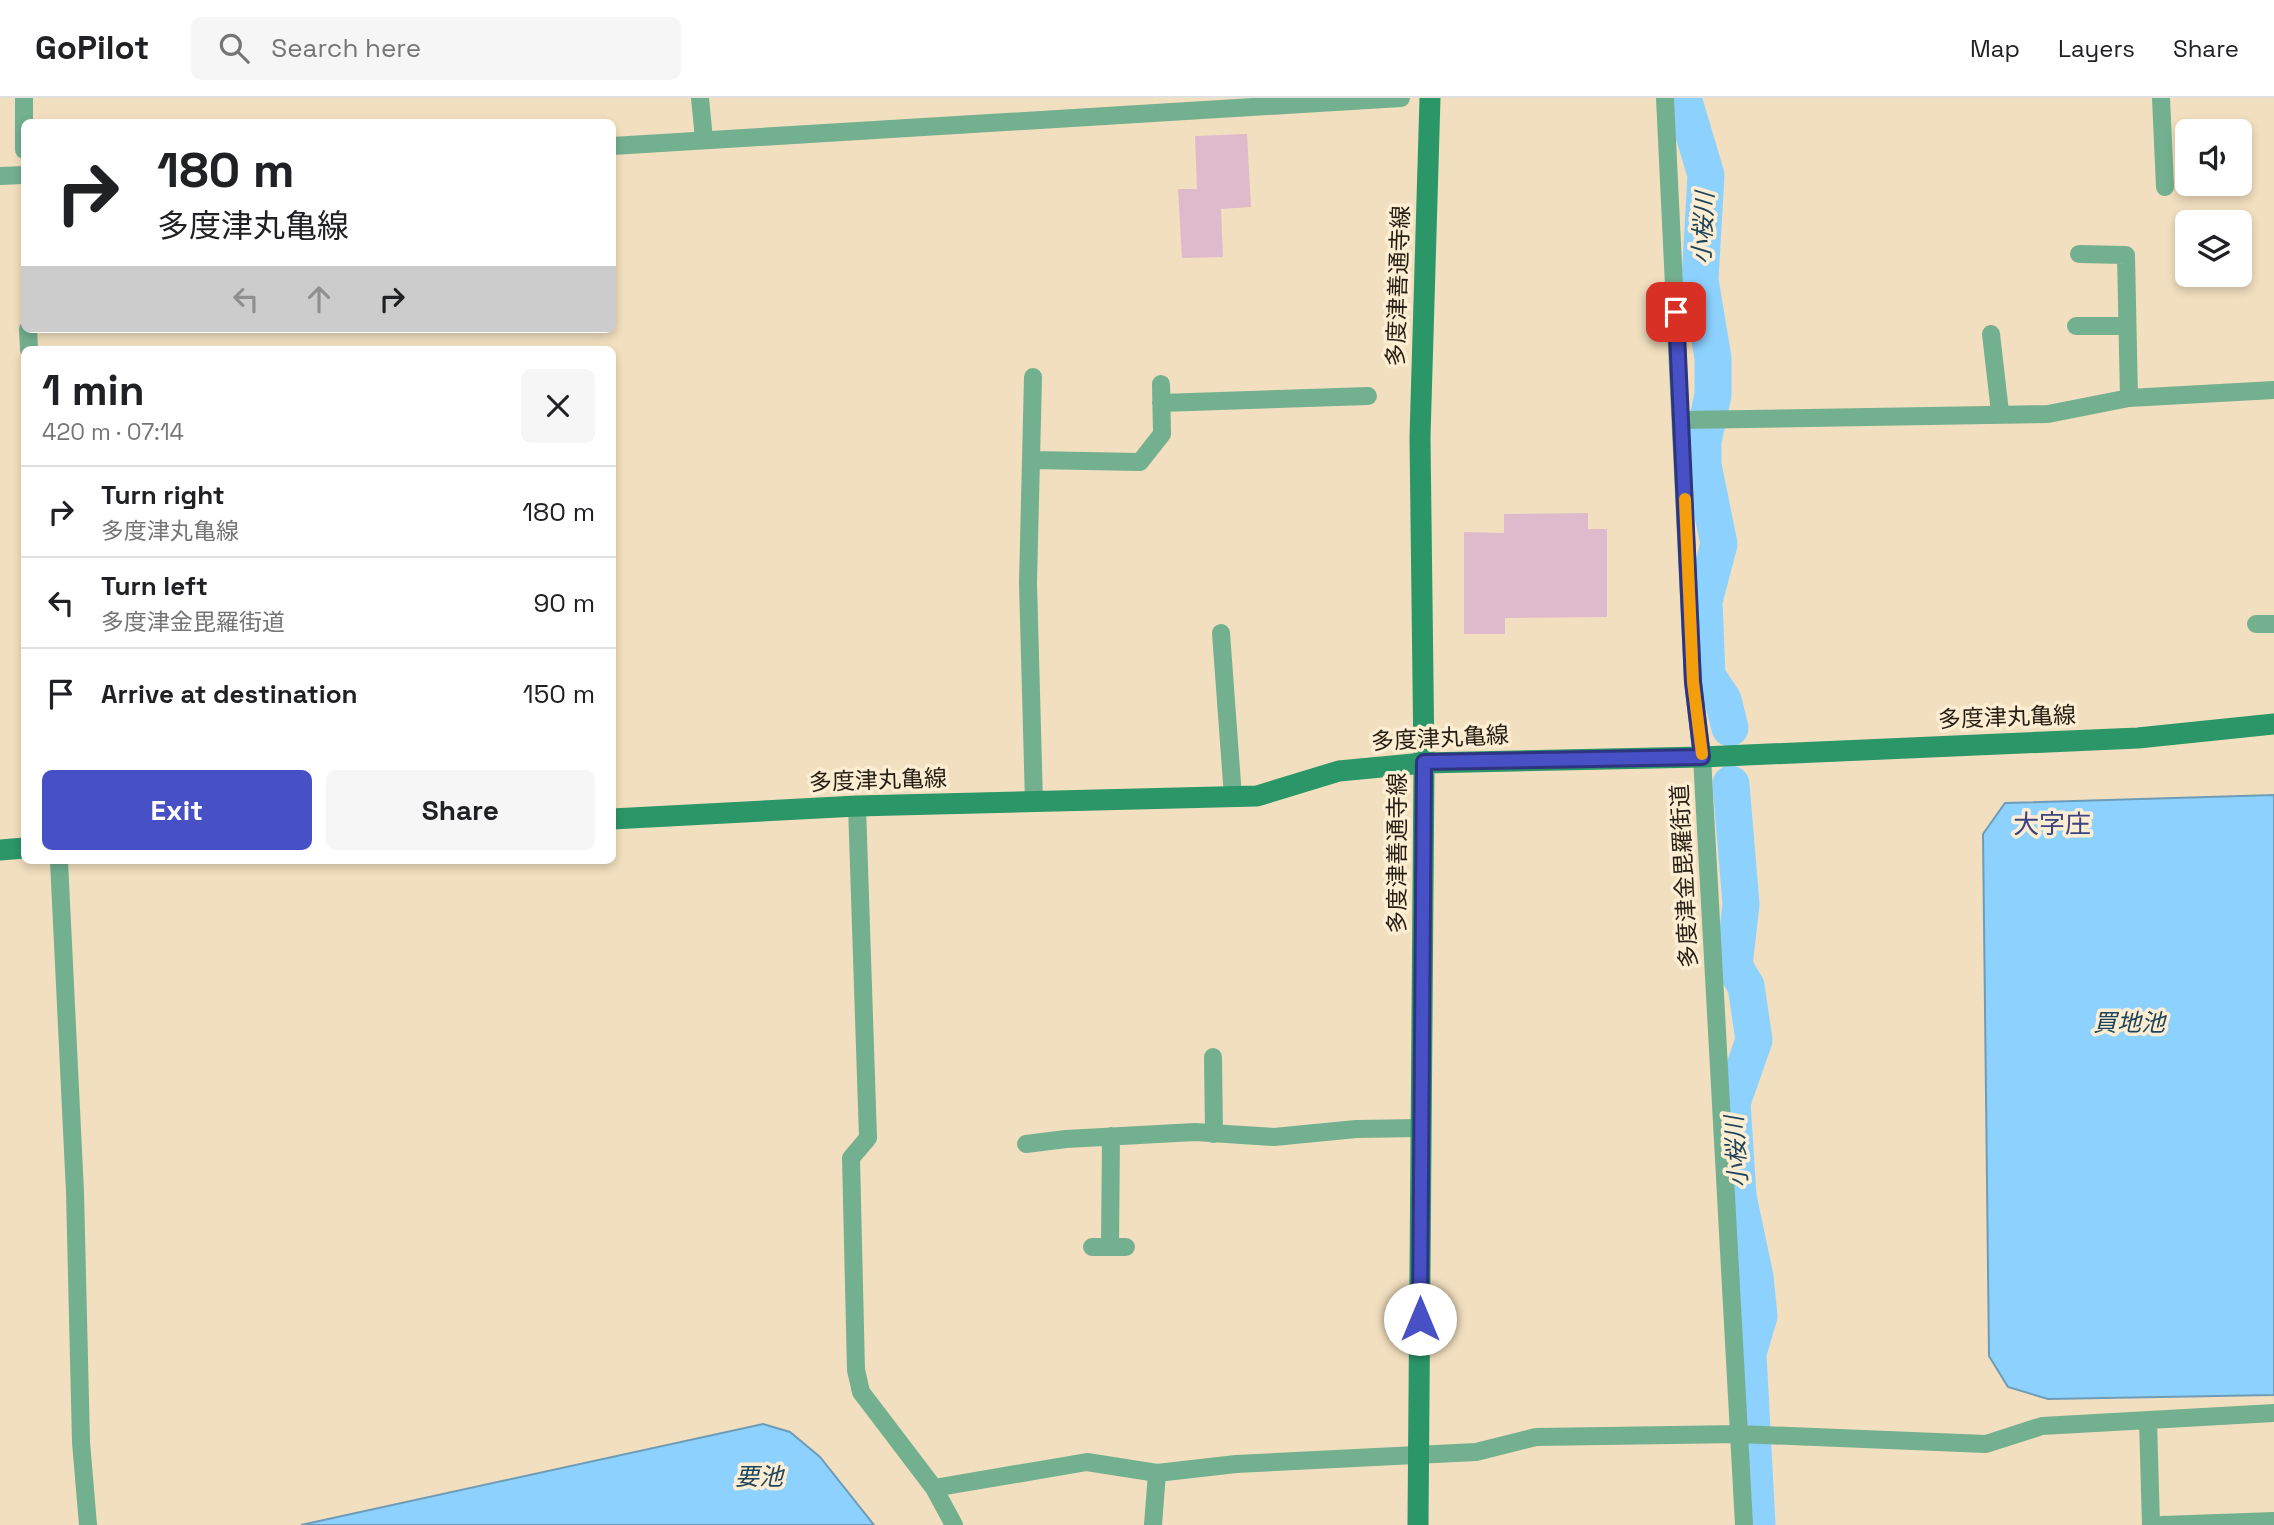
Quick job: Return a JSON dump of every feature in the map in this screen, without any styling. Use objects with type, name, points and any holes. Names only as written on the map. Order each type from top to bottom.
[{"type":"main road","name":"多度津善通寺線","points":[[1418,1525],[1424,762],[1420,437],[1430,98]]},
{"type":"main road","name":"多度津丸亀線","points":[[616,818],[857,806],[1257,796],[1339,771],[1424,762],[1702,757],[2138,738],[2274,723]]},
{"type":"main road","points":[[0,850],[21,848]]},
{"type":"street","points":[[24,98],[24,119]]},
{"type":"street","points":[[700,98],[704,139]]},
{"type":"street","points":[[616,146],[1401,98]]},
{"type":"street","name":"多度津金毘羅街道","points":[[1665,98],[1689,420],[1693,682],[1702,757],[1744,1525]]},
{"type":"street","points":[[2161,98],[2165,187]]},
{"type":"street","points":[[0,176],[21,175]]},
{"type":"street","points":[[2079,254],[2126,255],[2129,398]]},
{"type":"street","points":[[2076,326],[2127,326]]},
{"type":"street","points":[[1991,334],[2000,412]]},
{"type":"street","points":[[1033,377],[1028,583],[1034,802]]},
{"type":"street","points":[[1032,460],[1140,461],[1162,433],[1161,384]]},
{"type":"street","points":[[1689,420],[2000,412],[2048,414],[2129,398],[2274,390]]},
{"type":"street","points":[[1161,403],[1368,396]]},
{"type":"street","points":[[1221,633],[1233,797]]},
{"type":"street","points":[[857,806],[868,1138],[851,1158],[856,1370],[860,1392],[934,1488],[954,1525]]},
{"type":"street","points":[[59,864],[75,1192],[81,1441],[88,1525]]},
{"type":"street","points":[[1213,1057],[1214,1134]]},
{"type":"street","points":[[1026,1144],[1111,1136],[1214,1134],[1274,1137],[1356,1129],[1421,1128]]},
{"type":"street","points":[[1109,1247],[1111,1136]]},
{"type":"street","points":[[934,1488],[1087,1462],[1157,1473],[1236,1464],[1476,1452],[1536,1437],[1739,1434],[1986,1444],[2042,1426],[2274,1412]]},
{"type":"street","points":[[2148,1420],[2151,1525]]},
{"type":"street","points":[[1153,1525],[1157,1473]]},
{"type":"street","points":[[2162,1525],[2274,1521]]},
{"type":"water","name":"買地池","points":[[2274,795],[2274,1395],[2048,1399],[2008,1387],[1989,1356],[1983,834],[2005,803]]},
{"type":"water","name":"要池","points":[[763,1424],[790,1432],[820,1457],[874,1525],[301,1525]]},
{"type":"building","points":[[1247,134],[1251,207],[1221,209],[1223,257],[1182,258],[1178,189],[1197,189],[1195,136]]},
{"type":"building","points":[[1588,513],[1588,529],[1607,529],[1607,617],[1505,618],[1505,634],[1464,634],[1464,532],[1504,533],[1504,514]]},
{"type":"waterway","name":"小桜川","points":[[1683,98],[1706,175],[1700,280],[1713,358],[1713,395],[1703,441],[1703,465],[1719,544],[1704,601],[1707,676],[1723,700],[1730,728]]},
{"type":"waterway","name":"小桜川","points":[[1731,784],[1741,904],[1734,966],[1746,986],[1754,1040],[1732,1103],[1738,1196],[1755,1277],[1759,1316],[1748,1353],[1757,1525]]},
{"type":"slow traffic","points":[[1685,499],[1693,682],[1702,754]]},
{"type":"district","name":"大字庄","points":[[2052,824]]},
{"type":"route","points":[[1420,1319],[1424,762],[1702,757],[1693,682],[1676,312]]}]
